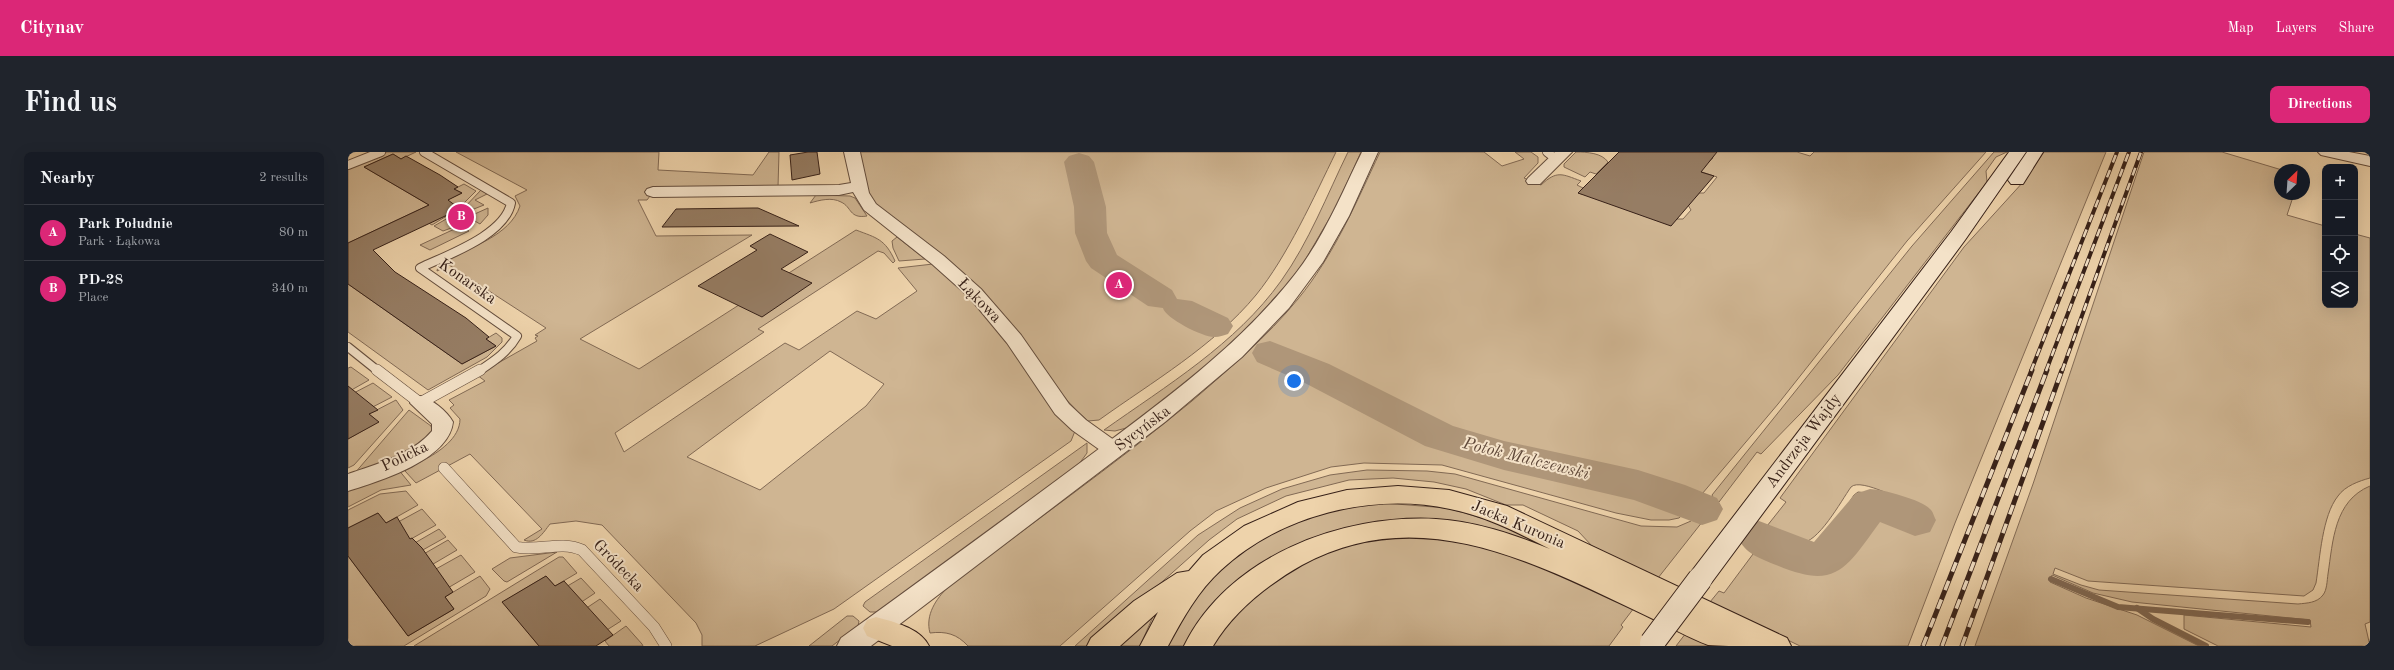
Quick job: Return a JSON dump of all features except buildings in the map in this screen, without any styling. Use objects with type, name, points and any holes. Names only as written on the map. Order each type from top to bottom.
[{"type":"main road","name":"Sycyńska","points":[[851,646],[879,637],[1208,377],[1270,316],[1302,279],[1340,219],[1370,152]]},
{"type":"main road","name":"Andrzeja Wajdy","points":[[1651,644],[1958,236],[2018,152]]},
{"type":"main road","name":"Andrzeja Wajdy","points":[[1958,236],[2007,191],[2035,152]]},
{"type":"main road","name":"Jacka Kuronia","points":[[1207,566],[1257,530],[1310,507],[1341,499],[1373,495],[1436,497],[1471,504],[1503,515],[1777,646]]},
{"type":"main road","points":[[1198,646],[1224,611],[1240,594],[1286,562],[1338,540],[1370,532],[1410,528],[1464,532],[1529,551],[1736,646]]},
{"type":"main road","points":[[1101,646],[1143,609],[1207,566]]},
{"type":"main road","points":[[1154,646],[1172,609],[1207,566]]},
{"type":"main road","points":[[879,637],[893,633],[915,646]]},
{"type":"street","name":"Łąkowa","points":[[852,152],[859,186],[870,207],[957,277],[994,313],[1014,339],[1051,395],[1071,418],[1114,450]]},
{"type":"street","points":[[2326,152],[2370,161]]},
{"type":"street","points":[[1534,181],[1556,154]]},
{"type":"street","points":[[653,192],[839,190],[859,186]]},
{"type":"street","name":"Policka","points":[[348,482],[411,457],[439,438],[443,432],[443,422],[420,403]]},
{"type":"lane","points":[[348,165],[381,152]]},
{"type":"lane","name":"Konarska","points":[[420,403],[499,358],[512,347],[517,336],[420,268],[489,233],[502,223],[512,208],[508,199],[424,152]]},
{"type":"lane","points":[[348,347],[420,403]]},
{"type":"lane","name":"Gródecka","points":[[444,468],[516,547],[523,549],[567,544],[582,550],[654,627],[666,646]]},
{"type":"shaded area","points":[[387,152],[416,152],[401,159],[393,154],[364,167],[429,205],[348,243],[348,168]]},
{"type":"shaded area","points":[[456,152],[659,152],[658,170],[753,175],[769,152],[779,152],[778,187],[656,188],[647,200],[638,200],[656,236],[752,235],[580,339],[639,369],[856,230],[880,240],[888,248],[895,261],[893,263],[884,253],[878,251],[758,329],[764,332],[615,433],[624,452],[785,343],[799,350],[857,311],[876,319],[917,291],[898,268],[933,264],[982,309],[1075,431],[1071,441],[834,609],[755,646],[702,646],[702,635],[696,623],[602,525],[576,521],[550,524],[536,540],[524,540],[542,529],[470,454],[416,483],[405,471],[409,467],[430,457],[442,449],[453,438],[459,426],[460,419],[450,408],[454,405],[449,400],[485,381],[477,375],[537,341],[535,338],[538,336],[535,335],[546,328],[449,265],[437,271],[438,266],[443,261],[488,240],[507,225],[515,216],[520,206],[515,196],[527,190]],"holes":[[[830,351],[884,384],[866,406],[760,490],[687,457]]]},
{"type":"shaded area","points":[[858,152],[1336,152],[1289,245],[1256,295],[1221,331],[1182,362],[1099,420],[1088,421],[1078,412],[1051,380],[1006,317],[990,300],[979,289],[876,206],[867,192]]},
{"type":"shaded area","points":[[1348,152],[1361,152],[1336,207],[1304,262],[1288,283],[1259,315],[1218,356],[1183,387],[1130,427],[1115,431],[1104,430],[1199,363],[1243,325],[1263,304],[1281,281],[1300,250]]},
{"type":"shaded area","points":[[1380,152],[1484,152],[1502,166],[1524,159],[1515,152],[1531,152],[1538,157],[1538,163],[1524,178],[1541,185],[1551,177],[1556,175],[1564,175],[1581,181],[1577,185],[1583,188],[1578,193],[1677,219],[1683,219],[1691,210],[1688,205],[1699,193],[1704,193],[1717,177],[1641,152],[1709,162],[1713,158],[1709,152],[1797,152],[1810,156],[1814,152],[1986,152],[1907,241],[1778,404],[1691,507],[1679,518],[1669,520],[1651,520],[1616,513],[1442,465],[1364,463],[1331,467],[1266,488],[1216,511],[1190,531],[1060,646],[968,646],[951,634],[941,632],[930,633],[930,614],[939,597],[948,587],[1162,425],[1234,365],[1261,340],[1298,299],[1323,265],[1344,228]]},
{"type":"shaded area","points":[[1576,152],[1598,155],[1608,162],[1596,174],[1590,172],[1585,177],[1564,167],[1564,164]]},
{"type":"shaded area","points":[[1994,152],[2007,152],[1996,157],[1986,171],[1987,182],[1838,375],[1761,454],[1757,452],[1719,502],[1714,500],[1712,495],[1912,246]]},
{"type":"shaded area","points":[[2044,152],[2106,152],[1955,523],[1908,646],[1800,646],[1710,602],[1719,591],[1724,593],[1762,542],[1804,563],[1816,566],[1827,566],[1838,562],[1847,554],[1872,511],[1887,512],[1914,522],[1920,509],[1874,488],[1864,485],[1856,485],[1851,487],[1828,521],[1814,537],[1807,541],[1800,543],[1792,541],[1767,526],[1786,502],[1780,498],[1964,247],[2024,181]]},
{"type":"shaded area","points":[[2144,152],[2222,152],[2274,168],[2274,200],[2292,200],[2287,215],[2322,225],[2322,308],[2358,308],[2358,235],[2370,238],[2370,478],[2357,482],[2344,489],[2333,504],[2328,515],[2322,538],[2316,583],[2313,590],[2304,596],[2088,581],[2055,568],[2053,574],[2099,590],[2298,604],[2312,602],[2321,598],[2327,585],[2334,536],[2337,523],[2342,512],[2349,501],[2358,493],[2370,486],[2370,622],[2365,624],[2370,646],[2218,646],[2184,629],[2184,615],[2311,627],[2310,620],[2132,602],[2093,593],[2052,575],[2050,582],[2086,598],[2137,615],[2199,646],[1975,646],[2033,484]]},
{"type":"shaded area","points":[[464,184],[476,191],[458,209],[432,225],[427,222],[432,207],[462,193],[454,189]]},
{"type":"shaded area","points":[[481,190],[487,194],[475,200],[484,205],[451,218],[457,222],[488,208],[488,215],[480,224],[473,220],[443,231],[434,226],[462,210]]},
{"type":"shaded area","points":[[816,195],[850,196],[855,198],[867,216],[857,216],[851,212],[845,204],[837,200],[830,199],[810,203]]},
{"type":"shaded area","points":[[461,226],[469,231],[430,250],[420,245]]},
{"type":"shaded area","points":[[897,237],[925,259],[899,261],[893,248],[892,241]]},
{"type":"shaded area","points":[[348,284],[462,364],[496,346],[486,339],[496,333],[502,338],[502,342],[487,357],[428,390],[348,332]]},
{"type":"shaded area","points":[[351,367],[369,380],[348,392],[348,368]]},
{"type":"shaded area","points":[[373,383],[392,397],[365,411],[348,396]]},
{"type":"shaded area","points":[[396,400],[403,410],[354,465],[348,468],[348,439],[378,422],[369,414]]},
{"type":"shaded area","points":[[409,410],[431,426],[433,433],[408,451],[354,474]]},
{"type":"shaded area","points":[[1087,443],[1087,453],[1079,464],[879,612],[870,612],[863,606],[865,602]]},
{"type":"shaded area","points":[[398,469],[411,485],[381,490],[348,507],[348,489]]},
{"type":"shaded area","points":[[1367,470],[1427,471],[1455,474],[1641,526],[1677,527],[1691,521],[1706,503],[1714,507],[1658,578],[1592,546],[1578,531],[1523,505],[1506,505],[1466,489],[1434,482],[1393,478],[1349,480],[1286,496],[1237,519],[1209,540],[1090,646],[1075,646],[1198,535],[1240,508],[1282,489],[1330,475]]},
{"type":"shaded area","points":[[406,491],[418,505],[386,523],[378,513],[348,528],[348,510],[380,494]]},
{"type":"shaded area","points":[[1858,492],[1869,493],[1879,497],[1859,499],[1828,550],[1816,555],[1795,550],[1815,549],[1821,545],[1854,495]]},
{"type":"shaded area","points":[[1383,503],[1447,508],[1495,522],[1646,594],[1508,536],[1321,537],[1188,646],[1168,646],[1181,620],[1196,597],[1215,576],[1236,557],[1259,541],[1284,528],[1311,517],[1343,508]]},
{"type":"shaded area","points":[[422,509],[436,525],[402,544],[389,527]]},
{"type":"shaded area","points":[[439,529],[446,537],[412,556],[406,548]]},
{"type":"shaded area","points":[[1420,535],[1508,552],[1634,608],[1621,625],[1623,627],[1609,646],[1211,646],[1224,628],[1258,593],[1299,565],[1343,545],[1372,539]]},
{"type":"shaded area","points":[[448,540],[457,550],[423,570],[415,559]]},
{"type":"shaded area","points":[[557,552],[507,582],[504,581],[492,569],[510,558]]},
{"type":"shaded area","points":[[461,555],[475,572],[441,592],[427,574]]},
{"type":"shaded area","points":[[348,556],[408,636],[454,609],[445,597],[480,576],[490,589],[486,596],[404,646],[348,646]]},
{"type":"shaded area","points":[[559,557],[563,557],[577,573],[555,586],[546,576],[503,602],[539,646],[414,646]]},
{"type":"shaded area","points":[[581,578],[595,593],[574,607],[559,591]]},
{"type":"shaded area","points":[[600,599],[621,621],[599,635],[579,613]]},
{"type":"shaded area","points":[[1155,612],[1140,646],[1114,646]]},
{"type":"shaded area","points":[[847,616],[853,616],[859,621],[858,626],[832,646],[809,646]]},
{"type":"shaded area","points":[[626,626],[643,646],[609,646],[605,641]]},
{"type":"shaded area","points":[[1686,633],[1712,646],[1676,646]]},
{"type":"waterway","name":"Potok Malczewski","points":[[1079,162],[1090,207],[1091,233],[1103,261],[1160,298]]},
{"type":"waterway","name":"Potok Malczewski","points":[[1180,309],[1215,326]]},
{"type":"waterway","name":"Potok Malczewski","points":[[1270,353],[1316,373],[1439,436],[1471,447],[1638,485],[1702,509]]},
{"type":"waterway","name":"Potok Malczewski","points":[[1759,538],[1783,550],[1814,560],[1824,558],[1833,551],[1870,505],[1881,505],[1915,520]]},
{"type":"waterway","name":"Potok Malczewski","points":[[2051,579],[2118,607],[2138,609]]},
{"type":"waterway","name":"Potok Malczewski","points":[[2138,609],[2308,622]]},
{"type":"waterway","name":"Potok Malczewski","points":[[2138,609],[2153,619],[2206,646]]},
{"type":"railway","points":[[2031,371],[2117,152]]},
{"type":"railway","points":[[2046,371],[2129,152]]},
{"type":"railway","points":[[2062,371],[2141,152]]},
{"type":"railway","points":[[1923,646],[2032,370]]},
{"type":"railway","points":[[1942,646],[2047,370]]},
{"type":"railway","points":[[1962,646],[2062,370]]},
{"type":"place","name":"PD-28","points":[[461,217]]},
{"type":"place","name":"Park Południe","points":[[1119,285]]}]
